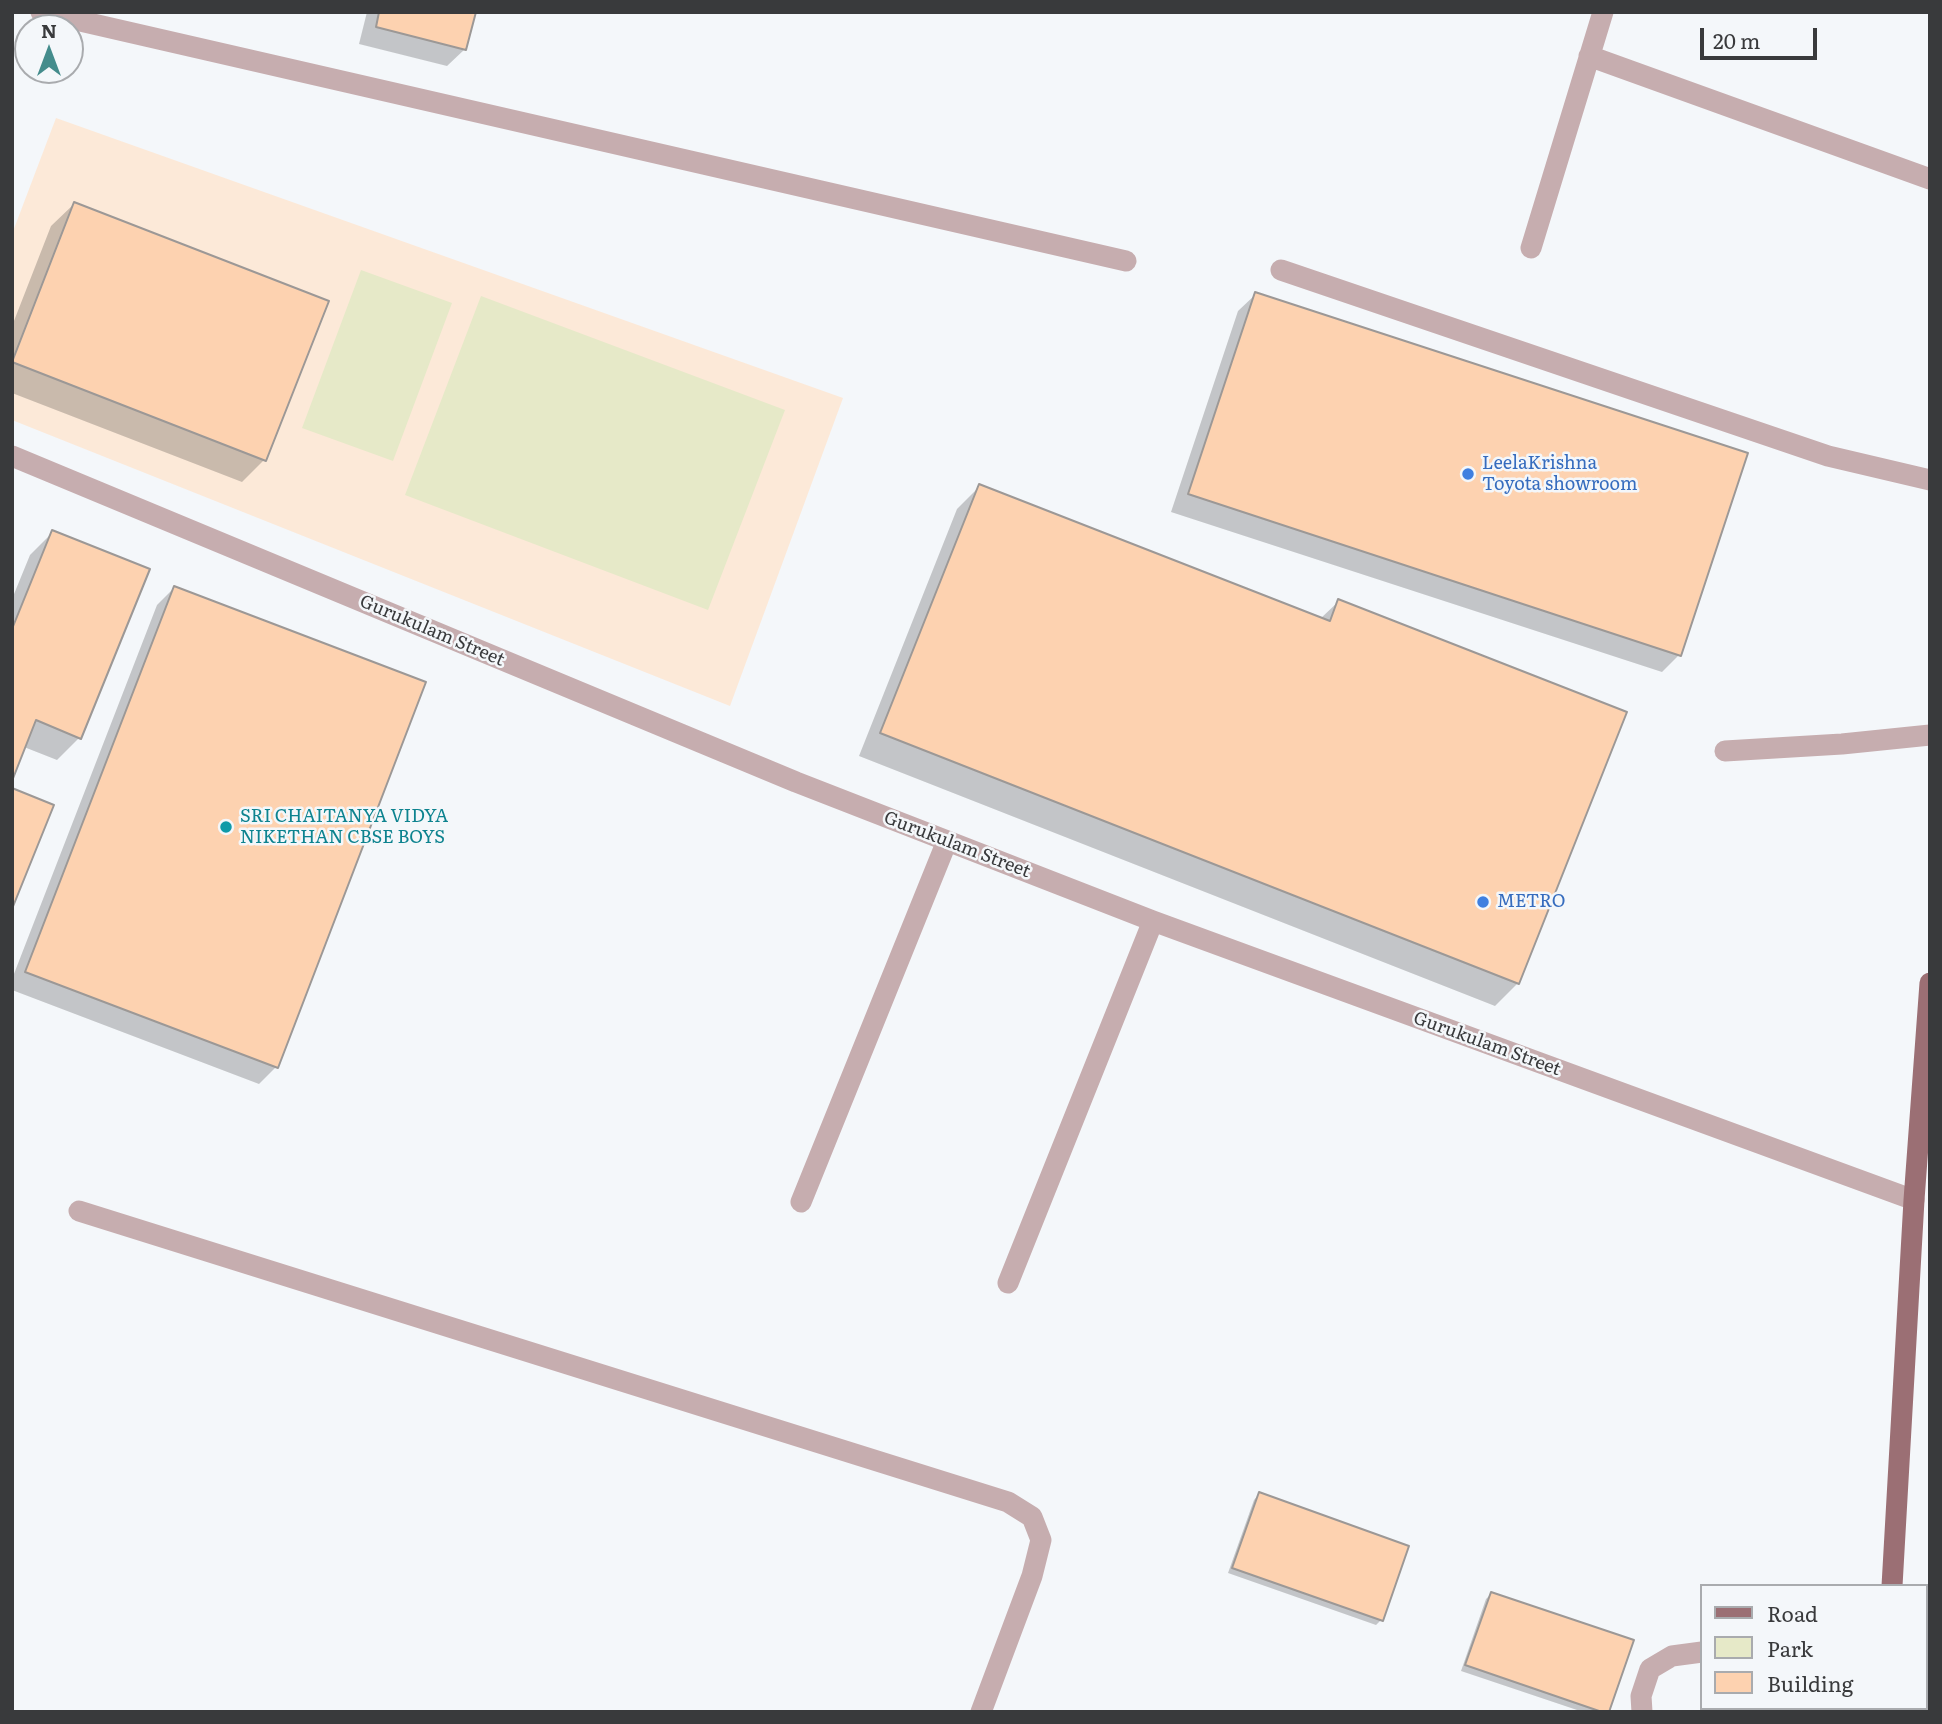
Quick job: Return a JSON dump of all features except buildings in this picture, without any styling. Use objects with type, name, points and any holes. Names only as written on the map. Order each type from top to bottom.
[{"type":"main road","points":[[1887,1582],[1930,983]]},
{"type":"street","points":[[41,12],[1125,261]]},
{"type":"street","points":[[1531,248],[1603,12]]},
{"type":"street","points":[[1590,56],[1930,179]]},
{"type":"street","points":[[1281,270],[1828,456],[1930,480]]},
{"type":"street","name":"Gurukulam Street","points":[[12,456],[783,777],[1153,921],[1914,1200]]},
{"type":"street","points":[[1725,751],[1842,744],[1930,735]]},
{"type":"street","points":[[801,1202],[947,841]]},
{"type":"street","points":[[1008,1283],[1153,921]]},
{"type":"street","points":[[79,1211],[1008,1502],[1032,1517],[1041,1540],[1032,1576],[981,1712]]},
{"type":"street","points":[[1643,1712],[1641,1696],[1650,1669],[1672,1656],[1700,1652]]},
{"type":"shaded area","points":[[56,118],[843,398],[730,706],[12,420],[12,234]]},
{"type":"green space","points":[[361,270],[452,303],[393,461],[302,428]]},
{"type":"green space","points":[[481,296],[785,410],[708,610],[405,495]]},
{"type":"place","name":"LeelaKrishna Toyota showroom","points":[[1468,474]]},
{"type":"place","name":"SRI CHAITANYA VIDYA NIKETHAN CBSE BOYS","points":[[226,827]]},
{"type":"place","name":"METRO","points":[[1483,902]]}]
